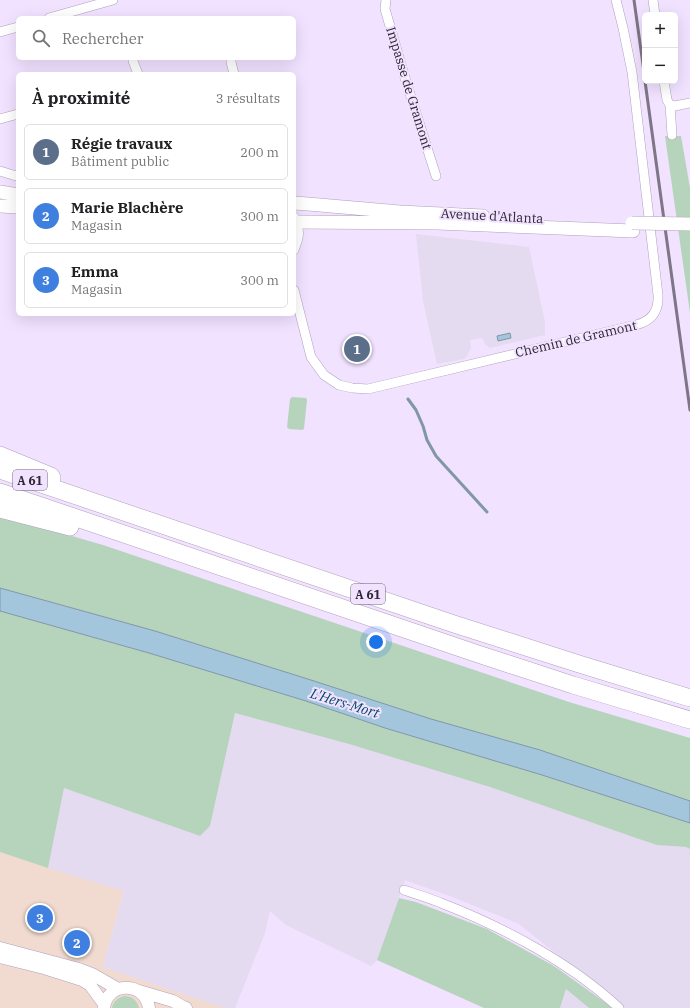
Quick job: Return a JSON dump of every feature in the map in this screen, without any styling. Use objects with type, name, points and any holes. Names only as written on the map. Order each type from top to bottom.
[{"type":"highway","points":[[0,455],[51,476],[59,490]]},
{"type":"highway","name":"A 61","points":[[0,470],[454,624],[572,662],[686,696]]},
{"type":"highway","name":"A 61","points":[[0,492],[478,654],[690,721]]},
{"type":"highway","points":[[0,509],[181,554]]},
{"type":"main road","points":[[0,192],[16,195]]},
{"type":"main road","name":"Avenue d'Atlanta","points":[[296,203],[400,212],[633,227],[690,233]]},
{"type":"main road","points":[[0,206],[16,207]]},
{"type":"main road","name":"Avenue d'Atlanta","points":[[296,220],[633,227],[690,224]]},
{"type":"street","points":[[56,16],[113,0]]},
{"type":"street","name":"Impasse de Gramont","points":[[386,0],[385,9],[436,176]]},
{"type":"street","name":"Chemin de Gramont","points":[[296,298],[311,357],[324,375],[339,385],[352,388],[368,388],[425,375],[636,325],[650,319],[657,306],[658,295],[634,85],[626,41],[616,0]]},
{"type":"street","points":[[653,0],[655,12]]},
{"type":"street","points":[[0,32],[16,28]]},
{"type":"street","points":[[231,60],[234,72]]},
{"type":"street","points":[[133,61],[137,72]]},
{"type":"street","points":[[664,84],[667,100],[670,106],[672,135]]},
{"type":"street","points":[[670,106],[690,103]]},
{"type":"street","points":[[0,119],[16,115]]},
{"type":"street","points":[[0,171],[16,175]]},
{"type":"street","points":[[296,223],[299,232],[296,246]]},
{"type":"street","points":[[404,890],[441,903],[516,938],[558,961],[603,994],[619,1008]]},
{"type":"street","points":[[0,948],[79,969],[92,974],[118,989]]},
{"type":"street","points":[[0,957],[44,968],[82,980],[90,985],[104,1006]]},
{"type":"street","points":[[104,1006],[107,998],[112,993],[118,989],[128,988],[173,1001],[180,1008]]},
{"type":"street","points":[[138,991],[147,1000],[149,1008]]},
{"type":"shaded area","points":[[416,234],[529,247],[545,322],[545,335],[490,348],[486,345],[482,338],[470,340],[471,347],[464,359],[437,364],[423,301]]},
{"type":"shaded area","points":[[235,713],[349,744],[490,787],[657,845],[686,847],[690,849],[690,1008],[624,1008],[519,924],[455,898],[405,880],[377,960],[371,966],[286,925],[270,911],[265,933],[235,1008],[223,1008],[103,967],[124,891],[48,868],[64,788],[200,836],[210,826]]},
{"type":"shaded area","points":[[0,852],[124,890],[103,967],[223,1008],[0,1008]]},
{"type":"shaded area","points":[[566,989],[589,1008],[560,1008]]},
{"type":"green space","points":[[665,136],[681,136],[690,188],[690,313]]},
{"type":"green space","points":[[292,397],[306,398],[307,400],[304,429],[302,430],[289,429],[287,427],[290,399]]},
{"type":"green space","points":[[0,517],[27,523],[103,545],[569,702],[690,738],[690,801],[540,750],[431,719],[155,631],[0,588]]},
{"type":"green space","points":[[0,611],[149,653],[306,701],[385,728],[542,775],[690,823],[690,849],[686,847],[657,845],[490,787],[349,744],[235,713],[210,826],[200,836],[64,788],[48,868],[0,852]]},
{"type":"green space","points":[[399,898],[416,902],[487,929],[554,966],[613,1008],[589,1008],[566,989],[560,1008],[484,1008],[377,960]]},
{"type":"green space","points":[[124,996],[134,999],[139,1008],[112,1008],[113,1003],[116,1000]]},
{"type":"water","points":[[510,333],[511,338],[498,341],[497,336]]},
{"type":"water","name":"L'Hers-Mort","points":[[0,588],[155,631],[431,719],[540,750],[690,801],[690,823],[542,775],[385,728],[306,701],[149,653],[0,611]]},
{"type":"waterway","points":[[408,399],[416,410],[427,440],[436,456],[487,512]]},
{"type":"railway","points":[[634,0],[642,57]]},
{"type":"railway","points":[[645,84],[690,410]]},
{"type":"place","name":"Régie travaux","points":[[357,349]]},
{"type":"place","name":"Emma","points":[[40,918]]},
{"type":"place","name":"Marie Blachère","points":[[77,943]]}]
